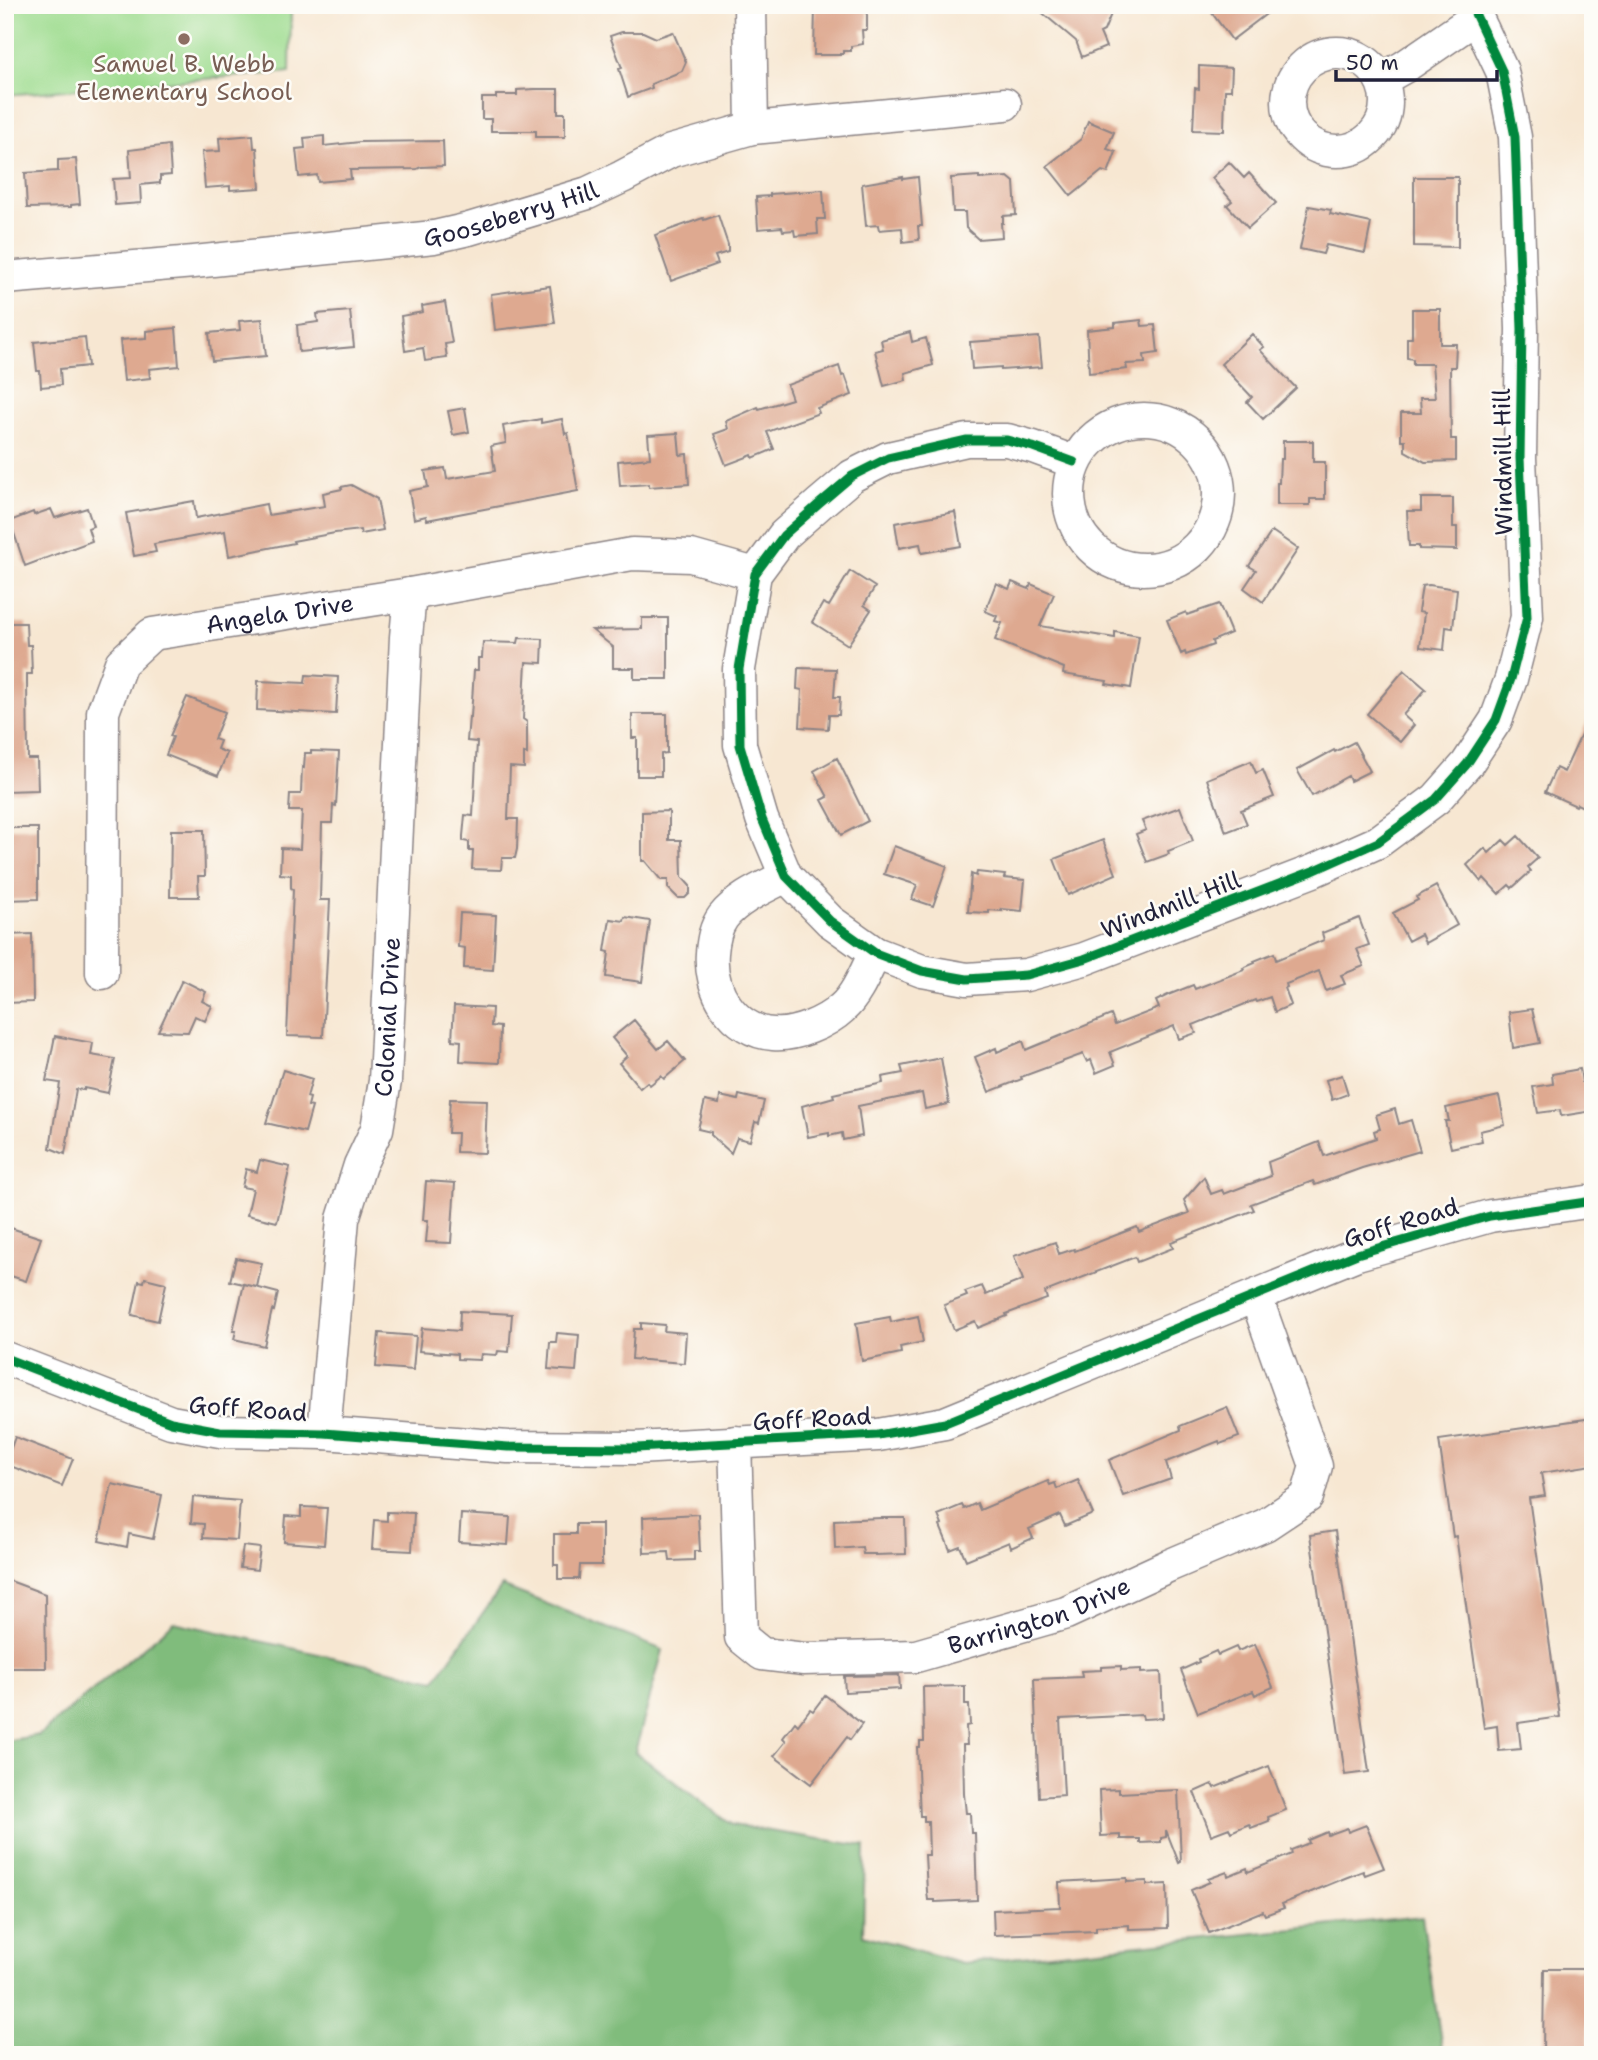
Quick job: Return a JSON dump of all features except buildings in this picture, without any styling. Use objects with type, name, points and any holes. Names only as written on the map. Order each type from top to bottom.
[{"type":"street","points":[[750,5],[752,128]]},
{"type":"street","points":[[1381,80],[1404,67],[1474,11]]},
{"type":"street","name":"Windmill Hill","points":[[1074,462],[1007,440],[967,440],[888,458],[852,476],[819,503],[784,535],[755,574],[739,669],[740,745],[762,819],[786,876],[830,921],[875,953],[922,971],[967,979],[1026,975],[1084,959],[1313,871],[1378,842],[1436,799],[1467,764],[1496,720],[1511,679],[1527,617],[1520,458],[1522,329],[1516,137],[1502,71],[1474,11]]},
{"type":"street","name":"Gooseberry Hill","points":[[5,278],[434,237],[588,193],[671,151],[752,128],[1004,104]]},
{"type":"street","points":[[1159,419],[1190,433],[1211,459],[1220,492],[1213,525],[1192,552],[1172,563],[1162,568],[1128,568],[1098,554],[1076,528],[1068,495],[1074,462],[1095,435],[1125,420],[1159,419]]},
{"type":"street","name":"Angela Drive","points":[[102,973],[103,712],[121,663],[152,634],[410,594],[632,554],[691,556],[755,574]]},
{"type":"street","name":"Colonial Drive","points":[[324,1433],[343,1219],[360,1165],[377,1129],[385,1082],[410,594]]},
{"type":"street","points":[[786,876],[739,902],[723,918],[714,937],[711,965],[717,991],[733,1016],[749,1027],[773,1034],[801,1031],[827,1020],[844,1006],[875,953]]},
{"type":"street","name":"Goff Road","points":[[5,1358],[171,1422],[220,1431],[324,1433],[508,1447],[636,1448],[878,1435],[945,1423],[1357,1254],[1490,1216],[1593,1201]]},
{"type":"street","name":"Barrington Drive","points":[[735,1442],[741,1637],[762,1654],[804,1659],[916,1656],[1007,1631],[1066,1613],[1265,1525],[1307,1497],[1316,1466],[1256,1297]]},
{"type":"green space","name":"Samuel B. Webb Elementary School","points":[[5,5],[291,5],[290,72],[5,95]]},
{"type":"green space","points":[[502,1586],[663,1650],[635,1752],[732,1825],[865,1846],[863,1935],[962,1963],[1422,1916],[1443,2055],[5,2055],[5,1741],[39,1735],[174,1622],[435,1680]]},
{"type":"cycle path","points":[[1074,462],[1007,440],[967,440],[888,458],[852,476],[819,504],[784,535],[755,574],[739,669],[740,745],[762,819],[786,876],[830,921],[875,953],[922,971],[967,979],[1026,975],[1084,959],[1313,871],[1378,842],[1436,799],[1467,764],[1496,720],[1511,679],[1527,617],[1520,458],[1522,329],[1515,137],[1502,71],[1471,5]]},
{"type":"cycle path","points":[[5,1358],[171,1422],[220,1431],[324,1433],[508,1447],[636,1448],[878,1435],[945,1423],[1357,1254],[1490,1216],[1593,1201]]},
{"type":"place","name":"Samuel B. Webb Elementary School","points":[[184,39]]}]
